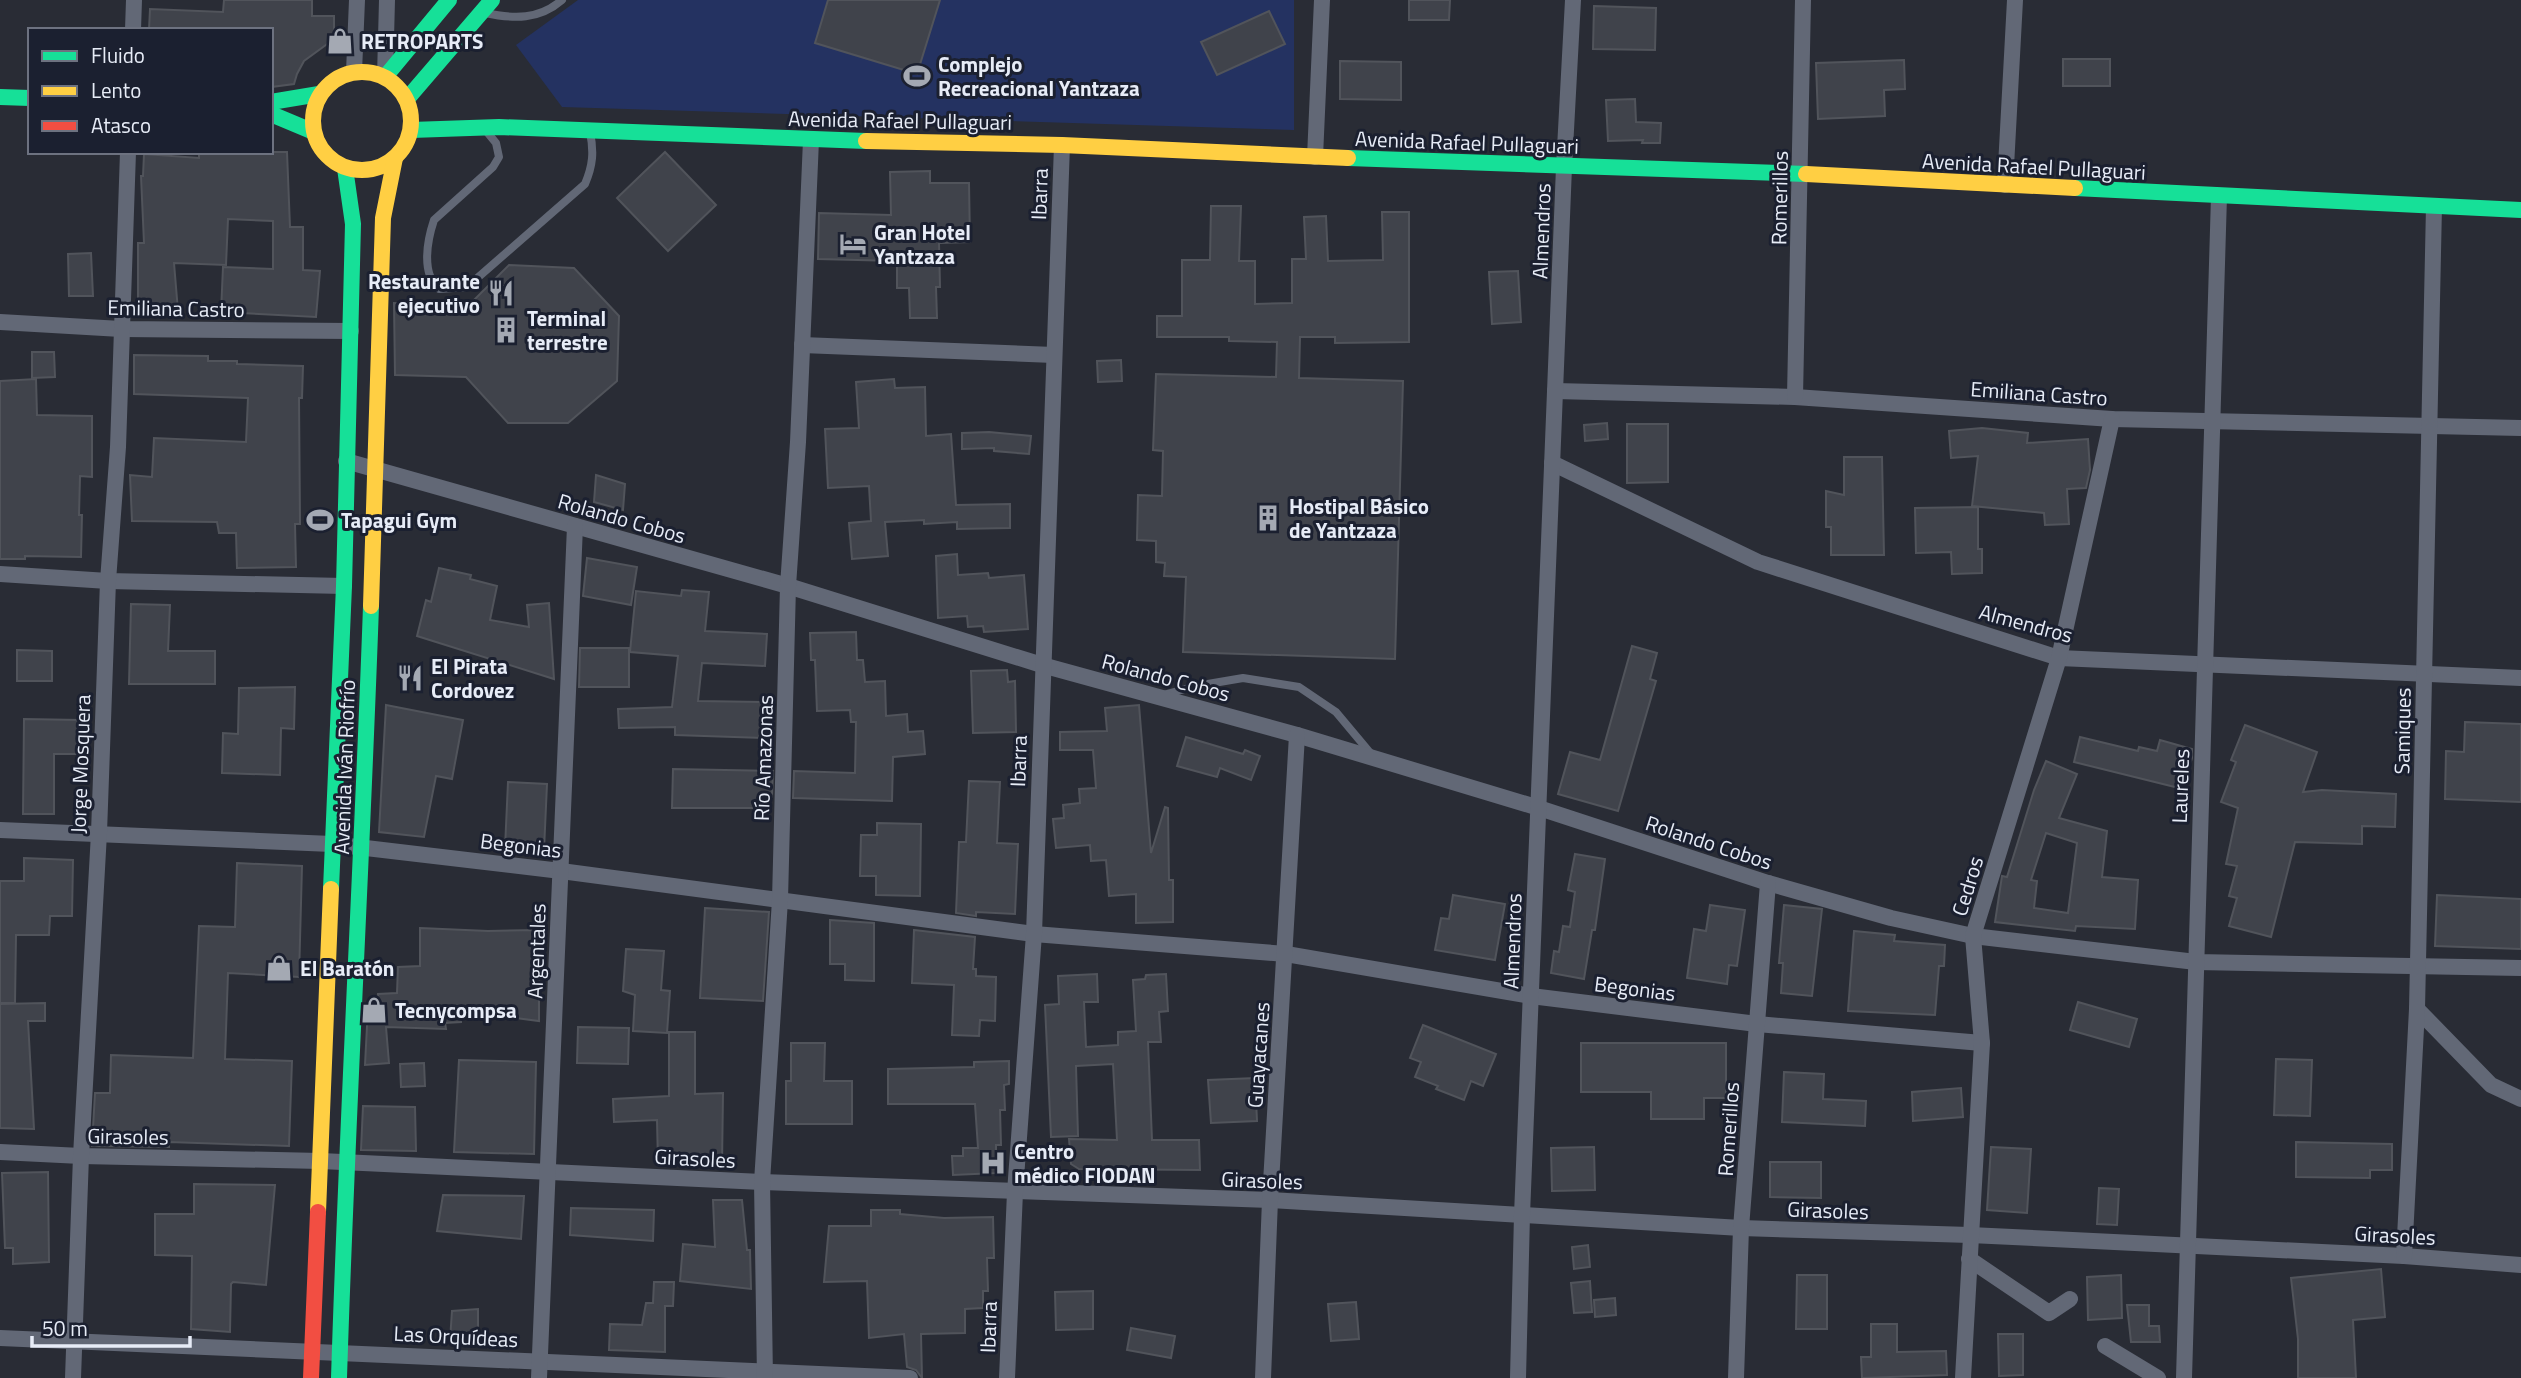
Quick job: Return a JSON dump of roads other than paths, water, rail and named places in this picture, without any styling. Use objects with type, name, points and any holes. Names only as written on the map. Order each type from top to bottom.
[{"type":"main road","points":[[385,77],[449,0]]},
{"type":"main road","points":[[407,99],[487,6]]},
{"type":"main road","points":[[273,102],[319,94],[338,78],[354,72],[370,72],[385,77],[398,86],[407,99],[412,114],[411,130],[405,145],[395,158],[381,167],[363,170],[345,167],[327,156],[316,140],[312,124],[319,94]]},
{"type":"main road","points":[[0,97],[28,98]]},
{"type":"main road","points":[[273,115],[314,132]]},
{"type":"main road","name":"Avenida Rafael Pullaguari","points":[[411,130],[482,127],[811,140],[1062,145],[1564,167],[1801,174],[2521,210]]},
{"type":"main road","name":"Avenida Iván Riofrío","points":[[339,1378],[346,1162],[363,847],[383,218],[395,158]]},
{"type":"main road","name":"Avenida Iván Riofrío","points":[[311,1378],[344,586],[354,224],[345,167]]},
{"type":"street","points":[[133,28],[134,0]]},
{"type":"street","points":[[354,72],[357,0]]},
{"type":"street","points":[[385,77],[387,0]]},
{"type":"street","points":[[1315,157],[1322,0]]},
{"type":"street","name":"Almendros","points":[[1518,1378],[1552,463],[1573,0]]},
{"type":"street","name":"Romerillos","points":[[1795,397],[1803,0]]},
{"type":"street","points":[[2005,186],[2015,0]]},
{"type":"street","name":"Río Amazonas","points":[[765,1375],[762,1182],[780,900],[788,586],[811,140]]},
{"type":"street","name":"Ibarra","points":[[1007,1378],[1015,1192],[1034,934],[1062,145]]},
{"type":"street","name":"Jorge Mosquera","points":[[73,1378],[108,581],[118,447],[128,154]]},
{"type":"street","name":"Laureles","points":[[2184,1378],[2219,196]]},
{"type":"street","name":"Samiques","points":[[2404,1256],[2417,1009],[2434,206]]},
{"type":"street","name":"Emiliana Castro","points":[[0,322],[121,329],[351,331]]},
{"type":"street","points":[[802,345],[1054,355]]},
{"type":"street","name":"Emiliana Castro","points":[[1555,391],[1795,397],[2112,419],[2521,428]]},
{"type":"street","name":"Cedros","points":[[1963,1378],[1982,1043],[1973,936],[2059,658],[2112,419]]},
{"type":"street","name":"Rolando Cobos","points":[[346,461],[788,586],[1042,665],[1297,735],[1539,808],[1768,883],[1891,918],[1973,936],[2196,962],[2521,968]]},
{"type":"street","name":"Almendros","points":[[1552,463],[1758,562],[2059,658],[2521,678]]},
{"type":"street","name":"Argentales","points":[[540,1370],[575,526]]},
{"type":"street","points":[[0,574],[108,581],[344,586]]},
{"type":"street","name":"Guayacanes","points":[[1263,1378],[1270,1200],[1297,735]]},
{"type":"street","name":"Begonias","points":[[0,830],[363,847],[1034,934],[1286,954],[1531,996],[1757,1024],[1982,1043]]},
{"type":"street","name":"Romerillos","points":[[1736,1378],[1741,1228],[1768,883]]},
{"type":"street","points":[[2417,1009],[2491,1085],[2521,1099]]},
{"type":"street","name":"Girasoles","points":[[0,1152],[321,1161],[762,1182],[1270,1200],[1741,1228],[1970,1235],[2404,1256],[2521,1265]]},
{"type":"street","points":[[1969,1259],[2049,1313],[2070,1299]]},
{"type":"street","name":"Las Orquídeas","points":[[0,1338],[341,1352],[540,1370],[910,1378]]},
{"type":"street","points":[[2105,1346],[2158,1378]]},
{"type":"lane","points":[[487,6],[509,18],[550,11],[562,0]]},
{"type":"lane","points":[[482,127],[496,143],[499,158],[493,167],[434,220],[428,249],[429,268],[431,282],[439,289],[467,287],[585,184],[592,169],[594,151],[590,130]]},
{"type":"lane","points":[[1155,697],[1196,685],[1243,678],[1299,687],[1336,712],[1376,760]]},
{"type":"place","name":"RETROPARTS","points":[[340,41]]},
{"type":"place","name":"Complejo Recreacional Yantzaza","points":[[917,76]]},
{"type":"place","name":"Gran Hotel Yantzaza","points":[[853,244]]},
{"type":"place","name":"Restaurante ejecutivo","points":[[501,293]]},
{"type":"place","name":"Terminal terrestre","points":[[506,330]]},
{"type":"place","name":"Hostipal Básico de Yantzaza","points":[[1268,518]]},
{"type":"place","name":"Tapagui Gym","points":[[320,520]]},
{"type":"place","name":"El Pirata Cordovez","points":[[410,678]]},
{"type":"place","name":"El Baratón","points":[[279,968]]},
{"type":"place","name":"Tecnycompsa","points":[[374,1010]]},
{"type":"place","name":"Centro médico FIODAN","points":[[993,1163]]}]
